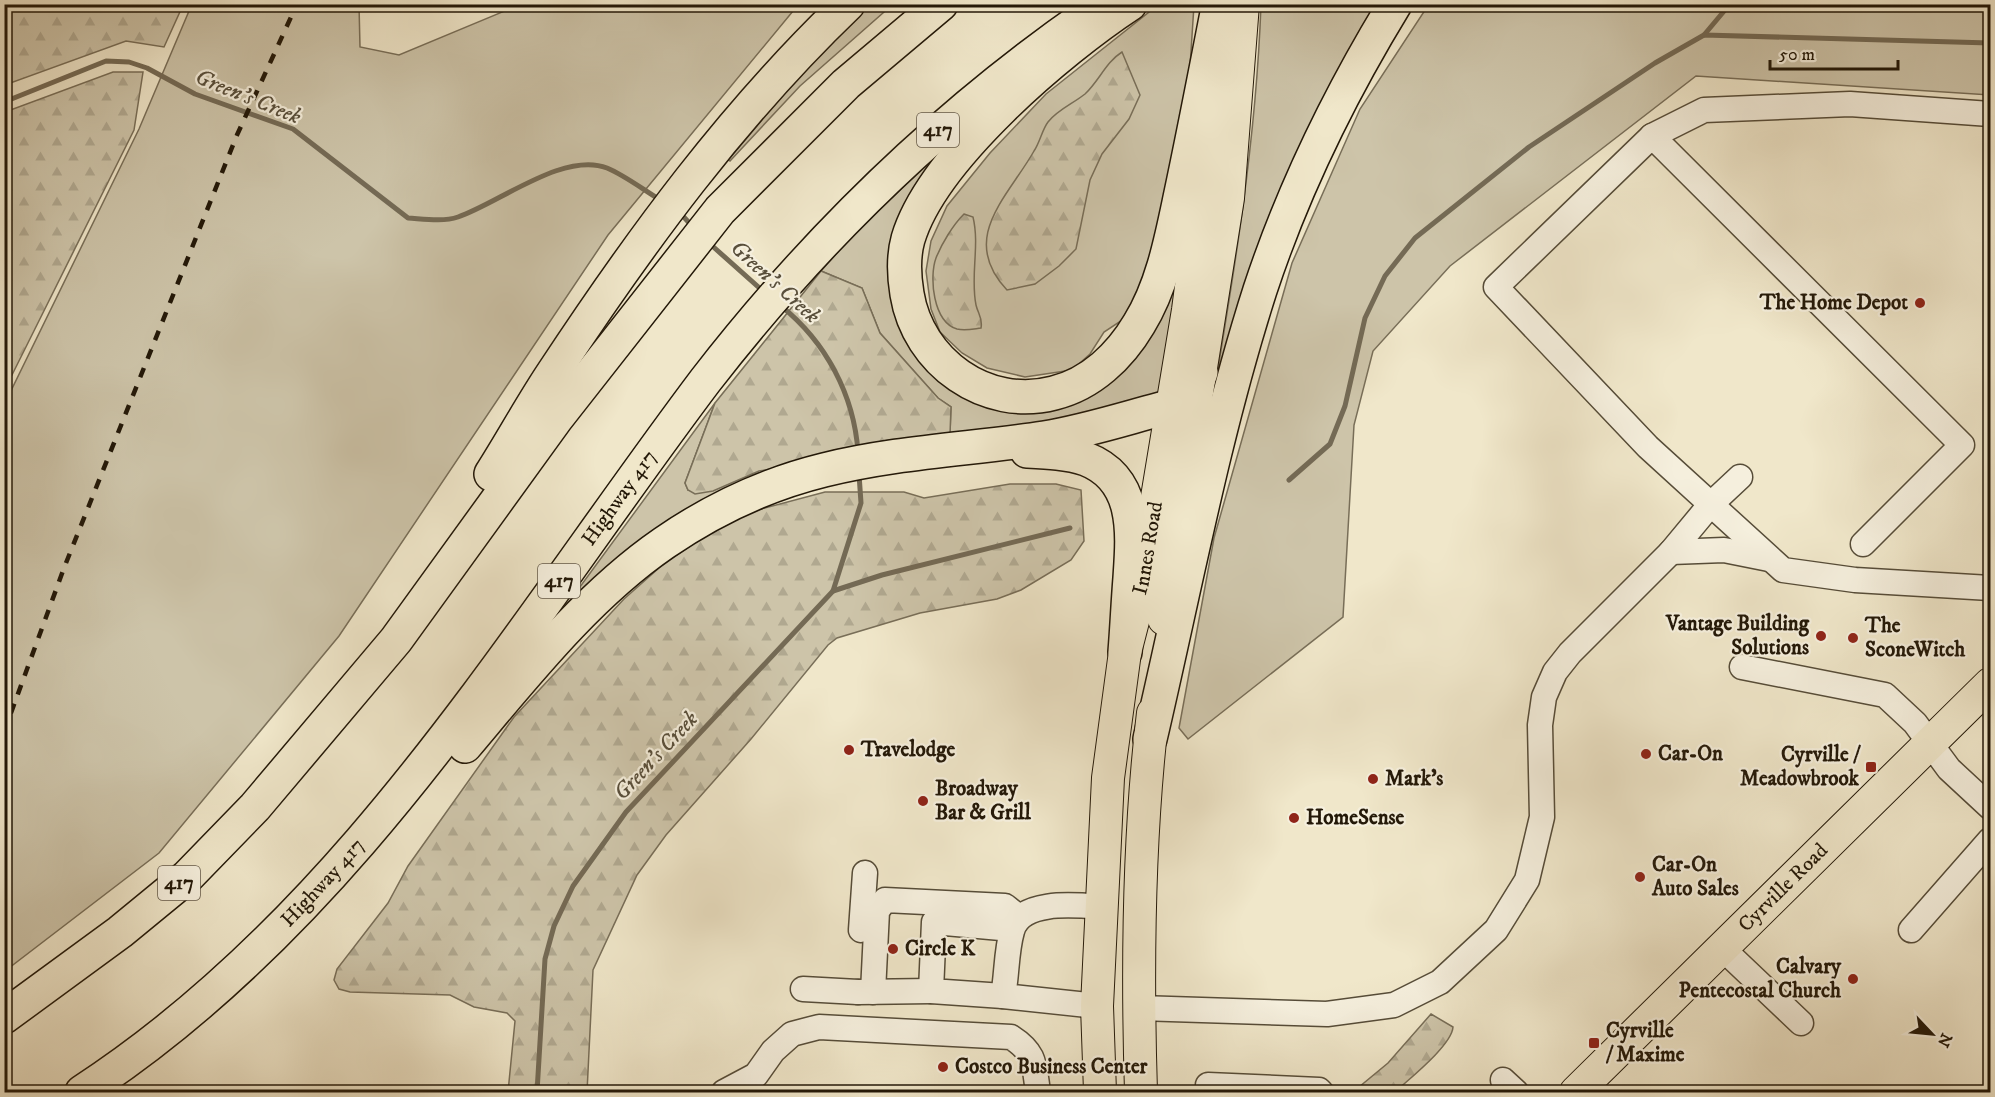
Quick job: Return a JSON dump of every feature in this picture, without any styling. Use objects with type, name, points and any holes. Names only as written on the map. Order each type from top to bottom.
[{"type":"highway","points":[[329,721],[491,474],[552,375],[646,236],[684,186],[767,88],[848,4]]},
{"type":"highway","name":"Highway 417","points":[[82,1092],[171,1027],[255,953],[342,862],[434,754],[676,419],[747,327],[790,277],[883,181],[961,110],[1031,54],[1103,4]]},
{"type":"highway","points":[[1130,4],[1060,58],[992,119],[938,181],[918,213],[905,255],[910,308],[927,346],[946,367],[968,382],[1013,396],[1054,393],[1078,384],[1100,370],[1120,351],[1139,325],[1152,298],[1169,245],[1225,7]]},
{"type":"highway","points":[[1150,739],[1225,415],[1261,289],[1321,141],[1395,4]]},
{"type":"highway","name":"417","points":[[4,1017],[120,932],[187,877],[255,807],[396,640],[556,419],[720,210],[838,92],[930,12]]},
{"type":"highway","points":[[255,953],[347,877],[377,847],[519,684],[624,574],[664,543],[726,506],[784,482],[823,470],[894,457],[1046,437],[1180,404],[1193,394],[1201,372]]},
{"type":"highway","points":[[954,449],[1051,453],[1078,457],[1097,465],[1115,480],[1126,498],[1132,521],[1125,652]]},
{"type":"main road","name":"Innes Road","points":[[1141,1092],[1139,909],[1150,739],[1173,543],[1228,198],[1225,7]]},
{"type":"main road","name":"Innes Road","points":[[1100,1092],[1097,1006],[1108,778],[1125,652],[1143,582],[1197,251],[1225,7]]},
{"type":"main road","name":"Cyrville Road","points":[[1576,1092],[1990,684]]},
{"type":"main road","points":[[1097,1006],[1139,1008]]},
{"type":"street","points":[[1990,114],[1850,104],[1704,110],[1652,136],[1496,287],[1648,447],[1783,570],[1855,580],[1990,588]]},
{"type":"street","points":[[1652,136],[1962,445],[1863,544]]},
{"type":"street","points":[[1139,1008],[1328,1014],[1394,1005],[1440,982],[1496,930],[1527,880],[1542,817],[1539,725],[1546,689],[1555,672],[1570,653],[1671,552],[1710,505],[1740,477]]},
{"type":"street","points":[[1671,552],[1724,550],[1771,559]]},
{"type":"street","points":[[1742,667],[1885,695],[1915,723],[1949,769],[1990,807]]},
{"type":"street","points":[[1911,930],[1990,840]]},
{"type":"street","points":[[865,873],[865,992]]},
{"type":"street","points":[[865,992],[877,911],[885,900],[929,912],[1016,923],[1040,907],[1101,907]]},
{"type":"street","points":[[929,912],[931,991]]},
{"type":"street","points":[[1003,996],[1016,923]]},
{"type":"street","points":[[1722,948],[1801,1023]]},
{"type":"street","points":[[803,989],[865,992],[931,991],[1097,1006]]},
{"type":"street","points":[[724,1092],[756,1075],[773,1051],[792,1034],[819,1027],[1011,1037],[1028,1048],[1038,1092]]},
{"type":"street","points":[[1208,1085],[1319,1090],[1321,1092]]},
{"type":"green space","points":[[5,4],[183,5],[164,47],[126,41],[5,85]]},
{"type":"green space","points":[[192,4],[359,5],[360,47],[399,55],[519,5],[798,5],[608,235],[339,636],[159,853],[5,971],[5,403],[139,129]]},
{"type":"green space","points":[[1429,4],[1990,5],[1990,95],[1696,76],[1450,266],[1373,351],[1354,425],[1343,617],[1188,739],[1179,728],[1214,538],[1292,263],[1360,109]]},
{"type":"green space","points":[[864,5],[892,5],[800,86],[730,161],[722,155]]},
{"type":"green space","points":[[1158,5],[1194,5],[1189,82],[1154,254],[1130,315],[1104,332],[1090,354],[1072,370],[1025,377],[987,368],[962,353],[940,332],[931,309],[926,271],[931,241],[947,206],[990,153],[1046,94]]},
{"type":"green space","points":[[1261,5],[1387,5],[1211,410],[1236,258],[1249,157]]},
{"type":"green space","points":[[1122,52],[1140,95],[1129,119],[1102,154],[1090,180],[1076,249],[1059,266],[1035,284],[1007,290],[993,271],[987,253],[987,235],[992,218],[1036,147],[1048,122],[1085,94],[1111,61]]},
{"type":"green space","points":[[113,72],[143,72],[134,130],[5,389],[5,112]]},
{"type":"green space","points":[[925,166],[933,173],[915,196],[927,362],[1055,405],[1177,268],[1170,362],[1163,395],[1076,419],[950,434],[951,407],[938,398],[880,333],[862,288],[821,271],[851,237]]},
{"type":"green space","points":[[964,214],[973,217],[975,228],[974,294],[981,319],[981,328],[966,330],[949,325],[943,318],[933,287],[934,266],[941,246]]},
{"type":"green space","points":[[821,271],[862,288],[880,333],[938,398],[951,407],[950,434],[890,440],[835,450],[783,467],[759,471],[713,491],[695,494],[688,490],[685,483],[715,403]]},
{"type":"green space","points":[[715,403],[685,483],[688,490],[783,467],[538,644]]},
{"type":"green space","points":[[1010,484],[1056,484],[1081,490],[1084,541],[1071,560],[1021,590],[997,599],[920,613],[837,638],[828,645],[751,739],[666,835],[637,875],[593,970],[587,1092],[508,1092],[515,1021],[507,1013],[474,1007],[450,995],[350,992],[339,989],[334,980],[337,969],[388,903],[408,866],[514,717],[624,599],[659,568],[715,528],[757,510],[825,492],[904,492],[924,498]]},
{"type":"green space","points":[[1431,1014],[1453,1027],[1445,1043],[1429,1061],[1395,1092],[1353,1092],[1388,1063]]},
{"type":"waterway","points":[[1704,35],[1730,4]]},
{"type":"waterway","points":[[1289,480],[1330,444],[1345,406],[1365,318],[1385,276],[1415,238],[1529,147],[1655,63],[1704,35],[1990,43]]},
{"type":"waterway","name":"Green's Creek","points":[[4,102],[106,61],[129,62],[147,68],[195,94],[293,129],[408,218],[452,219],[552,172],[590,165],[614,171],[662,201]]},
{"type":"waterway","name":"Green's Creek","points":[[680,213],[694,228]]},
{"type":"waterway","name":"Green's Creek","points":[[709,243],[765,293]]},
{"type":"waterway","name":"Green's Creek","points":[[781,306],[811,336],[835,371],[851,410],[858,452]]},
{"type":"waterway","name":"Green's Creek","points":[[537,1092],[545,959],[554,926],[573,886],[626,812],[833,591],[861,503],[859,474]]},
{"type":"waterway","points":[[833,591],[882,575],[1070,528]]},
{"type":"railway","points":[[4,732],[64,568],[237,135],[297,4]]},
{"type":"place","name":"The Home Depot","points":[[1920,303]]},
{"type":"place","name":"Vantage Building Solutions","points":[[1821,636]]},
{"type":"place","name":"The SconeWitch","points":[[1853,638]]},
{"type":"place","name":"Travelodge","points":[[849,750]]},
{"type":"place","name":"Car-On","points":[[1646,754]]},
{"type":"place","name":"Cyrville / Meadowbrook","points":[[1871,767]]},
{"type":"place","name":"Mark's","points":[[1373,779]]},
{"type":"place","name":"Broadway Bar & Grill","points":[[923,801]]},
{"type":"place","name":"HomeSense","points":[[1294,818]]},
{"type":"place","name":"Car-On Auto Sales","points":[[1640,877]]},
{"type":"place","name":"Circle K","points":[[893,949]]},
{"type":"place","name":"Calvary Pentecostal Church","points":[[1853,979]]},
{"type":"place","name":"Cyrville / Maxime","points":[[1594,1043]]},
{"type":"place","name":"Costco Business Center","points":[[943,1067]]}]
